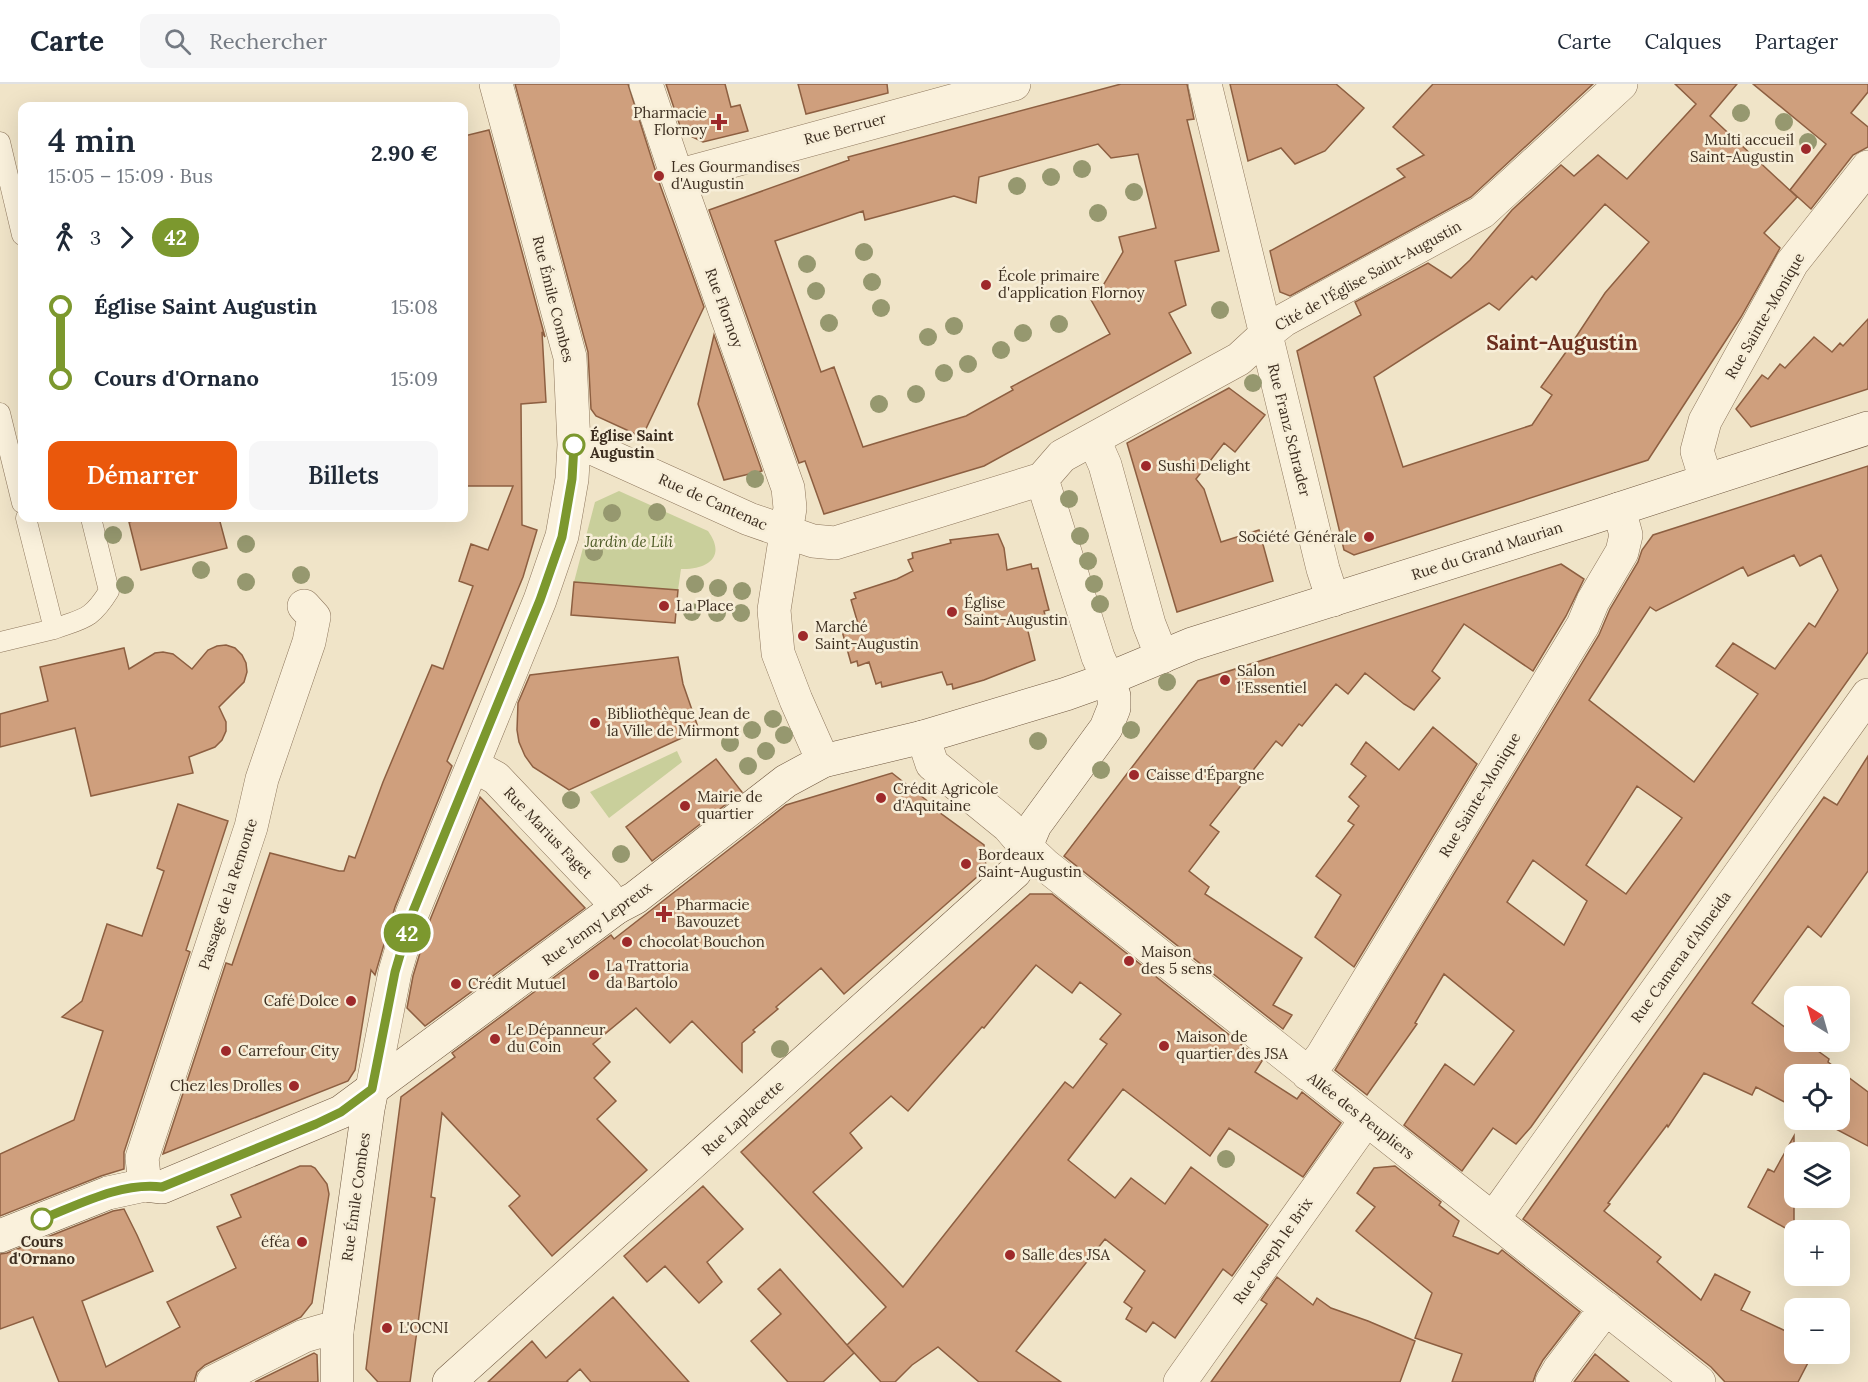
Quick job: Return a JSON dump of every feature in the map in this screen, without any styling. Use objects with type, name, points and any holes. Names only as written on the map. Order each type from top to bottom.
[{"type":"street","name":"Rue Émile Combes","points":[[336,1382],[338,1332],[368,1109],[395,972],[412,914],[540,600],[562,537],[572,479],[574,445],[570,357],[496,84]]},
{"type":"street","name":"Rue Flornoy","points":[[646,84],[788,488],[790,508],[774,610],[778,653],[795,700],[823,761]]},
{"type":"street","name":"Rue Berruer","points":[[677,176],[1014,84]]},
{"type":"street","name":"Rue Franz Schrader","points":[[1205,84],[1323,569],[1333,600]]},
{"type":"street","name":"Cité de l'Église Saint-Augustin","points":[[1042,479],[1062,456],[1239,360],[1284,320],[1482,212],[1621,84]]},
{"type":"street","name":"Rue Sainte-Monique","points":[[1706,480],[1697,451],[1705,421],[1792,263],[1868,167]]},
{"type":"street","name":"Rue du Grand Maurian","points":[[923,737],[1108,680],[1192,644],[1868,428]]},
{"type":"street","points":[[1094,440],[1103,459],[1149,624],[1162,657]]},
{"type":"street","name":"Rue de Cantenac","points":[[574,445],[583,444],[749,519],[813,542],[835,543],[1042,479]]},
{"type":"street","name":"Rue Laplacette","points":[[450,1382],[1015,872],[1035,825],[1106,728],[1114,708],[1114,696],[1098,657],[1042,479]]},
{"type":"street","name":"Rue Sainte-Monique","points":[[1308,1074],[1322,1056],[1583,625],[1593,601],[1622,552],[1626,535],[1619,509]]},
{"type":"street","name":"Passage de la Remonte","points":[[145,1185],[142,1158],[251,827],[262,779],[309,642],[314,617],[304,606]]},
{"type":"street","name":"Rue Camena d'Almeida","points":[[1494,1219],[1868,695]]},
{"type":"street","name":"Allée des Peupliers","points":[[923,737],[932,764],[1008,826],[1045,865],[1699,1382]]},
{"type":"street","name":"Rue Jenny Lepreux","points":[[372,1089],[616,908],[635,898],[786,782],[823,761],[923,737]]},
{"type":"street","name":"Rue Marius Faget","points":[[474,766],[496,778],[605,892],[616,908]]},
{"type":"street","points":[[0,1236],[108,1193],[145,1185],[162,1187],[316,1124],[341,1112],[372,1089]]},
{"type":"street","name":"Rue Joseph le Brix","points":[[1180,1382],[1366,1120]]},
{"type":"street","points":[[1552,1382],[1606,1308]]},
{"type":"street","points":[[213,1382],[304,1336],[325,1330],[338,1332]]},
{"type":"lane","points":[[0,142],[18,219]]},
{"type":"lane","points":[[0,413],[18,487]]},
{"type":"lane","points":[[27,522],[54,629]]},
{"type":"lane","points":[[0,642],[54,629],[88,617],[98,609],[109,591],[92,522]]},
{"type":"green space","name":"Jardin de Lili","points":[[619,491],[708,531],[713,540],[715,555],[699,567],[681,569],[678,590],[574,582],[595,502]]},
{"type":"green space","points":[[677,751],[682,762],[609,818],[590,792]]},
{"type":"building","points":[[515,84],[628,84],[659,182],[704,307],[642,437],[596,416],[591,409],[588,352]]},
{"type":"building","points":[[666,84],[725,84],[731,107],[740,105],[748,131],[703,142],[682,132]]},
{"type":"building","points":[[798,84],[887,84],[888,93],[806,114]]},
{"type":"building","points":[[1121,84],[1187,84],[1194,119],[1187,120],[1219,251],[1175,261],[1186,305],[1169,313],[1191,353],[984,466],[824,514],[805,461],[799,463],[709,210],[849,160],[848,157]],"holes":[[[1098,144],[1111,158],[1138,154],[1156,228],[1119,237],[1123,252],[1098,294],[1090,298],[1110,334],[1011,387],[1013,390],[966,416],[863,447],[834,367],[821,372],[775,241],[863,211],[865,220],[954,196],[976,203],[979,177]]]},
{"type":"building","points":[[1230,84],[1336,84],[1364,108],[1325,151],[1295,164],[1281,148],[1248,161]]},
{"type":"building","points":[[1433,84],[1593,84],[1471,197],[1290,296],[1280,292],[1270,251],[1405,177],[1397,169],[1424,155],[1393,127]]},
{"type":"building","points":[[1675,84],[1737,84],[1710,116],[1797,197],[1764,233],[1780,248],[1741,317],[1648,460],[1354,555],[1344,550],[1297,351],[1361,315],[1355,302],[1428,263],[1451,278],[1470,260],[1512,210],[1561,165],[1574,176],[1598,155],[1627,179],[1696,104]],"holes":[[[1605,204],[1649,242],[1605,293],[1541,387],[1552,395],[1532,425],[1403,467],[1374,377],[1489,303],[1499,310],[1532,276],[1536,280]]]},
{"type":"building","points":[[1753,84],[1868,84],[1868,92],[1851,113],[1868,127],[1868,147],[1853,155],[1811,209],[1790,190],[1826,144]]},
{"type":"building","points":[[489,130],[545,337],[542,332],[546,402],[521,404],[522,525],[537,530],[523,577],[447,761],[452,766],[395,907],[375,975],[371,970],[355,1070],[348,1081],[163,1154],[226,963],[232,965],[270,853],[339,871],[344,871],[349,856],[355,858],[383,782],[432,665],[443,669],[473,586],[459,581],[471,544],[488,550],[513,486],[468,486],[468,135]]},
{"type":"building","points":[[1868,319],[1868,389],[1751,427],[1736,409],[1762,375],[1768,379],[1780,364],[1785,368],[1814,337],[1832,352],[1840,343],[1843,346]]},
{"type":"building","points":[[714,335],[762,471],[724,480],[698,404]]},
{"type":"building","points":[[1229,388],[1265,415],[1235,452],[1224,443],[1196,479],[1204,489],[1221,542],[1259,530],[1273,581],[1177,612],[1127,443]]},
{"type":"building","points":[[1868,466],[1868,652],[1531,1127],[1516,1144],[1493,1128],[1462,1171],[1404,1125],[1445,1064],[1474,1085],[1514,1031],[1444,974],[1415,1023],[1417,1024],[1367,1095],[1335,1070],[1599,635],[1610,609],[1638,562],[1642,550],[1653,535]],"holes":[[[1794,555],[1800,566],[1821,555],[1838,590],[1815,627],[1809,623],[1775,669],[1733,643],[1716,666],[1758,694],[1694,782],[1589,700],[1650,607],[1656,611],[1743,567],[1748,576]],[[1637,786],[1682,818],[1626,894],[1586,865]],[[1533,860],[1587,901],[1564,945],[1507,902]]]},
{"type":"building","points":[[129,522],[220,522],[227,548],[141,570]]},
{"type":"building","name":"Église Saint-Augustin","points":[[998,534],[1004,548],[1007,570],[1031,564],[1032,569],[1038,568],[1049,610],[1044,611],[1045,615],[1026,623],[1035,660],[984,680],[953,689],[952,684],[947,685],[942,672],[882,687],[881,682],[876,684],[869,662],[858,666],[857,661],[851,663],[842,631],[859,627],[851,600],[856,598],[854,593],[897,579],[913,571],[908,560],[913,558],[912,553],[951,543],[950,540]]},
{"type":"building","points":[[1561,564],[1584,579],[1566,616],[1533,671],[1464,624],[1432,671],[1440,678],[1414,710],[1365,673],[1348,694],[1336,684],[1302,726],[1299,724],[1282,746],[1276,741],[1210,825],[1219,832],[1189,871],[1209,887],[1205,894],[1302,958],[1273,1005],[1292,1015],[1283,1029],[1064,856],[1198,681]]},
{"type":"building","points":[[574,582],[678,590],[675,623],[571,615]]},
{"type":"building","points":[[226,645],[235,648],[242,655],[247,672],[244,682],[219,707],[226,722],[226,731],[222,740],[215,747],[189,757],[193,773],[91,796],[75,728],[0,747],[0,714],[48,701],[40,667],[124,648],[129,669],[155,653],[163,652],[173,654],[192,669],[208,650]]},
{"type":"building","points":[[678,657],[683,684],[699,730],[569,790],[533,767],[525,756],[517,730],[518,703],[530,675]]},
{"type":"building","points":[[1433,727],[1477,764],[1354,967],[1315,937],[1341,895],[1316,876],[1354,825],[1348,821],[1359,806],[1349,797],[1366,776],[1351,764],[1366,742],[1399,770]]},
{"type":"building","points":[[1868,756],[1868,871],[1821,937],[1808,926],[1752,1003],[1784,1027],[1784,1052],[1819,1052],[1829,1059],[1828,1062],[1831,1064],[1784,1064],[1784,1102],[1756,1087],[1752,1095],[1704,1073],[1668,1127],[1667,1125],[1604,1211],[1661,1257],[1657,1262],[1701,1300],[1715,1274],[1750,1292],[1741,1310],[1784,1330],[1784,1364],[1807,1364],[1798,1382],[1725,1382],[1711,1367],[1523,1219],[1824,797],[1837,805]]},
{"type":"building","points":[[716,759],[742,792],[652,861],[626,827]]},
{"type":"building","points":[[892,773],[930,803],[928,804],[984,845],[986,869],[844,994],[821,968],[776,1007],[778,1009],[753,1030],[755,1032],[742,1043],[742,1072],[692,1021],[670,1043],[636,1008],[593,1044],[610,1062],[594,1078],[616,1101],[597,1119],[647,1170],[552,1256],[509,1206],[520,1196],[442,1113],[431,1197],[435,1198],[410,1382],[378,1382],[366,1369],[401,1097],[455,1057],[452,1053],[611,935],[614,939],[786,805]]},
{"type":"building","points":[[480,797],[585,908],[425,1026],[407,1008],[413,976],[430,920]]},
{"type":"building","points":[[178,804],[228,821],[186,950],[190,952],[124,1152],[124,1169],[0,1216],[0,1154],[74,1120],[103,1031],[62,1017],[82,1001],[107,924],[142,936],[164,871],[157,868]]},
{"type":"building","points":[[1030,894],[1052,894],[1262,1061],[1255,1072],[1297,1099],[1302,1092],[1341,1123],[1303,1177],[1229,1128],[1210,1156],[1123,1089],[1068,1160],[1115,1198],[1131,1178],[1165,1204],[1191,1167],[1268,1225],[1232,1276],[1223,1269],[1175,1338],[1153,1322],[1146,1332],[1126,1319],[1132,1308],[1124,1302],[1145,1271],[1105,1239],[1016,1351],[1061,1382],[979,1382],[938,1347],[912,1365],[895,1382],[881,1382],[847,1345],[886,1307],[741,1152]],"holes":[[[1036,965],[1072,993],[1080,982],[1121,1014],[1100,1039],[1107,1044],[1073,1088],[1065,1082],[903,1287],[813,1192],[862,1148],[850,1133],[891,1096],[908,1111],[982,1027],[984,1028]]]},
{"type":"building","points":[[1850,1078],[1868,1092],[1868,1146],[1838,1130],[1850,1130]]},
{"type":"building","points":[[1784,1154],[1784,1208],[1794,1208],[1794,1220],[1784,1220],[1784,1227],[1748,1207],[1768,1169],[1774,1172]]},
{"type":"building","points":[[300,1166],[315,1168],[327,1184],[329,1194],[312,1303],[301,1317],[205,1365],[197,1372],[194,1382],[59,1382],[33,1317],[0,1329],[0,1254],[113,1211],[124,1209],[153,1271],[82,1301],[106,1367],[180,1327],[167,1302],[236,1268],[217,1227],[241,1217],[231,1195]]},
{"type":"building","points":[[1395,1166],[1441,1202],[1439,1205],[1459,1221],[1453,1236],[1498,1254],[1502,1250],[1580,1312],[1543,1360],[1533,1382],[1452,1382],[1462,1354],[1415,1338],[1432,1293],[1356,1231],[1375,1207],[1357,1193],[1374,1168]]},
{"type":"building","points":[[703,1186],[743,1229],[707,1262],[722,1282],[699,1303],[665,1266],[647,1282],[624,1256]]},
{"type":"building","points":[[780,1269],[854,1353],[823,1382],[788,1382],[751,1341],[781,1314],[758,1289]]},
{"type":"building","points":[[1277,1277],[1313,1305],[1317,1298],[1331,1308],[1415,1341],[1400,1382],[1211,1382],[1267,1304],[1261,1300]]},
{"type":"building","points":[[613,1297],[689,1382],[591,1382],[580,1369],[568,1382],[488,1382],[532,1341],[546,1358]]},
{"type":"building","points":[[314,1353],[317,1355],[318,1382],[255,1382]]},
{"type":"building","points":[[1595,1354],[1629,1382],[1574,1382]]},
{"type":"bus line","name":"42","points":[[42,1219],[108,1193],[145,1185],[162,1187],[316,1124],[341,1112],[372,1089],[395,972],[412,914],[540,600],[562,537],[572,479],[574,445]]},
{"type":"place","name":"Pharmacie Flornoy","points":[[719,122]]},
{"type":"place","name":"Multi accueil Saint-Augustin","points":[[1806,149]]},
{"type":"place","name":"Les Gourmandises d'Augustin","points":[[659,176]]},
{"type":"place","name":"École primaire d'application Flornoy","points":[[986,285]]},
{"type":"place","name":"Église Saint Augustin","points":[[574,445]]},
{"type":"place","name":"Sushi Delight","points":[[1146,466]]},
{"type":"place","name":"Société Générale","points":[[1369,537]]},
{"type":"place","name":"La Place","points":[[664,606]]},
{"type":"place","name":"Église Saint-Augustin","points":[[952,612]]},
{"type":"place","name":"Marché Saint-Augustin","points":[[803,636]]},
{"type":"place","name":"Salon l'Essentiel","points":[[1225,680]]},
{"type":"place","name":"Bibliothèque Jean de la Ville de Mirmont","points":[[595,723]]},
{"type":"place","name":"Caisse d'Épargne","points":[[1134,775]]},
{"type":"place","name":"Crédit Agricole d'Aquitaine","points":[[881,798]]},
{"type":"place","name":"Mairie de quartier","points":[[685,806]]},
{"type":"place","name":"Bordeaux Saint-Augustin","points":[[966,864]]},
{"type":"place","name":"Pharmacie Bavouzet","points":[[664,914]]},
{"type":"place","name":"chocolat Bouchon","points":[[627,942]]},
{"type":"place","name":"Maison des 5 sens","points":[[1129,961]]},
{"type":"place","name":"La Trattoria da Bartolo","points":[[594,975]]},
{"type":"place","name":"Crédit Mutuel","points":[[456,984]]},
{"type":"place","name":"Café Dolce","points":[[351,1001]]},
{"type":"place","name":"Le Dépanneur du Coin","points":[[495,1039]]},
{"type":"place","name":"Maison de quartier des JSA","points":[[1164,1046]]},
{"type":"place","name":"Carrefour City","points":[[226,1051]]},
{"type":"place","name":"Chez les Drolles","points":[[294,1086]]},
{"type":"place","name":"Cours d'Ornano","points":[[42,1219]]},
{"type":"place","name":"éféa","points":[[302,1242]]},
{"type":"place","name":"Salle des JSA","points":[[1010,1255]]},
{"type":"place","name":"L'OCNI","points":[[387,1328]]},
{"type":"district","name":"Saint-Augustin","points":[[1562,343]]}]
